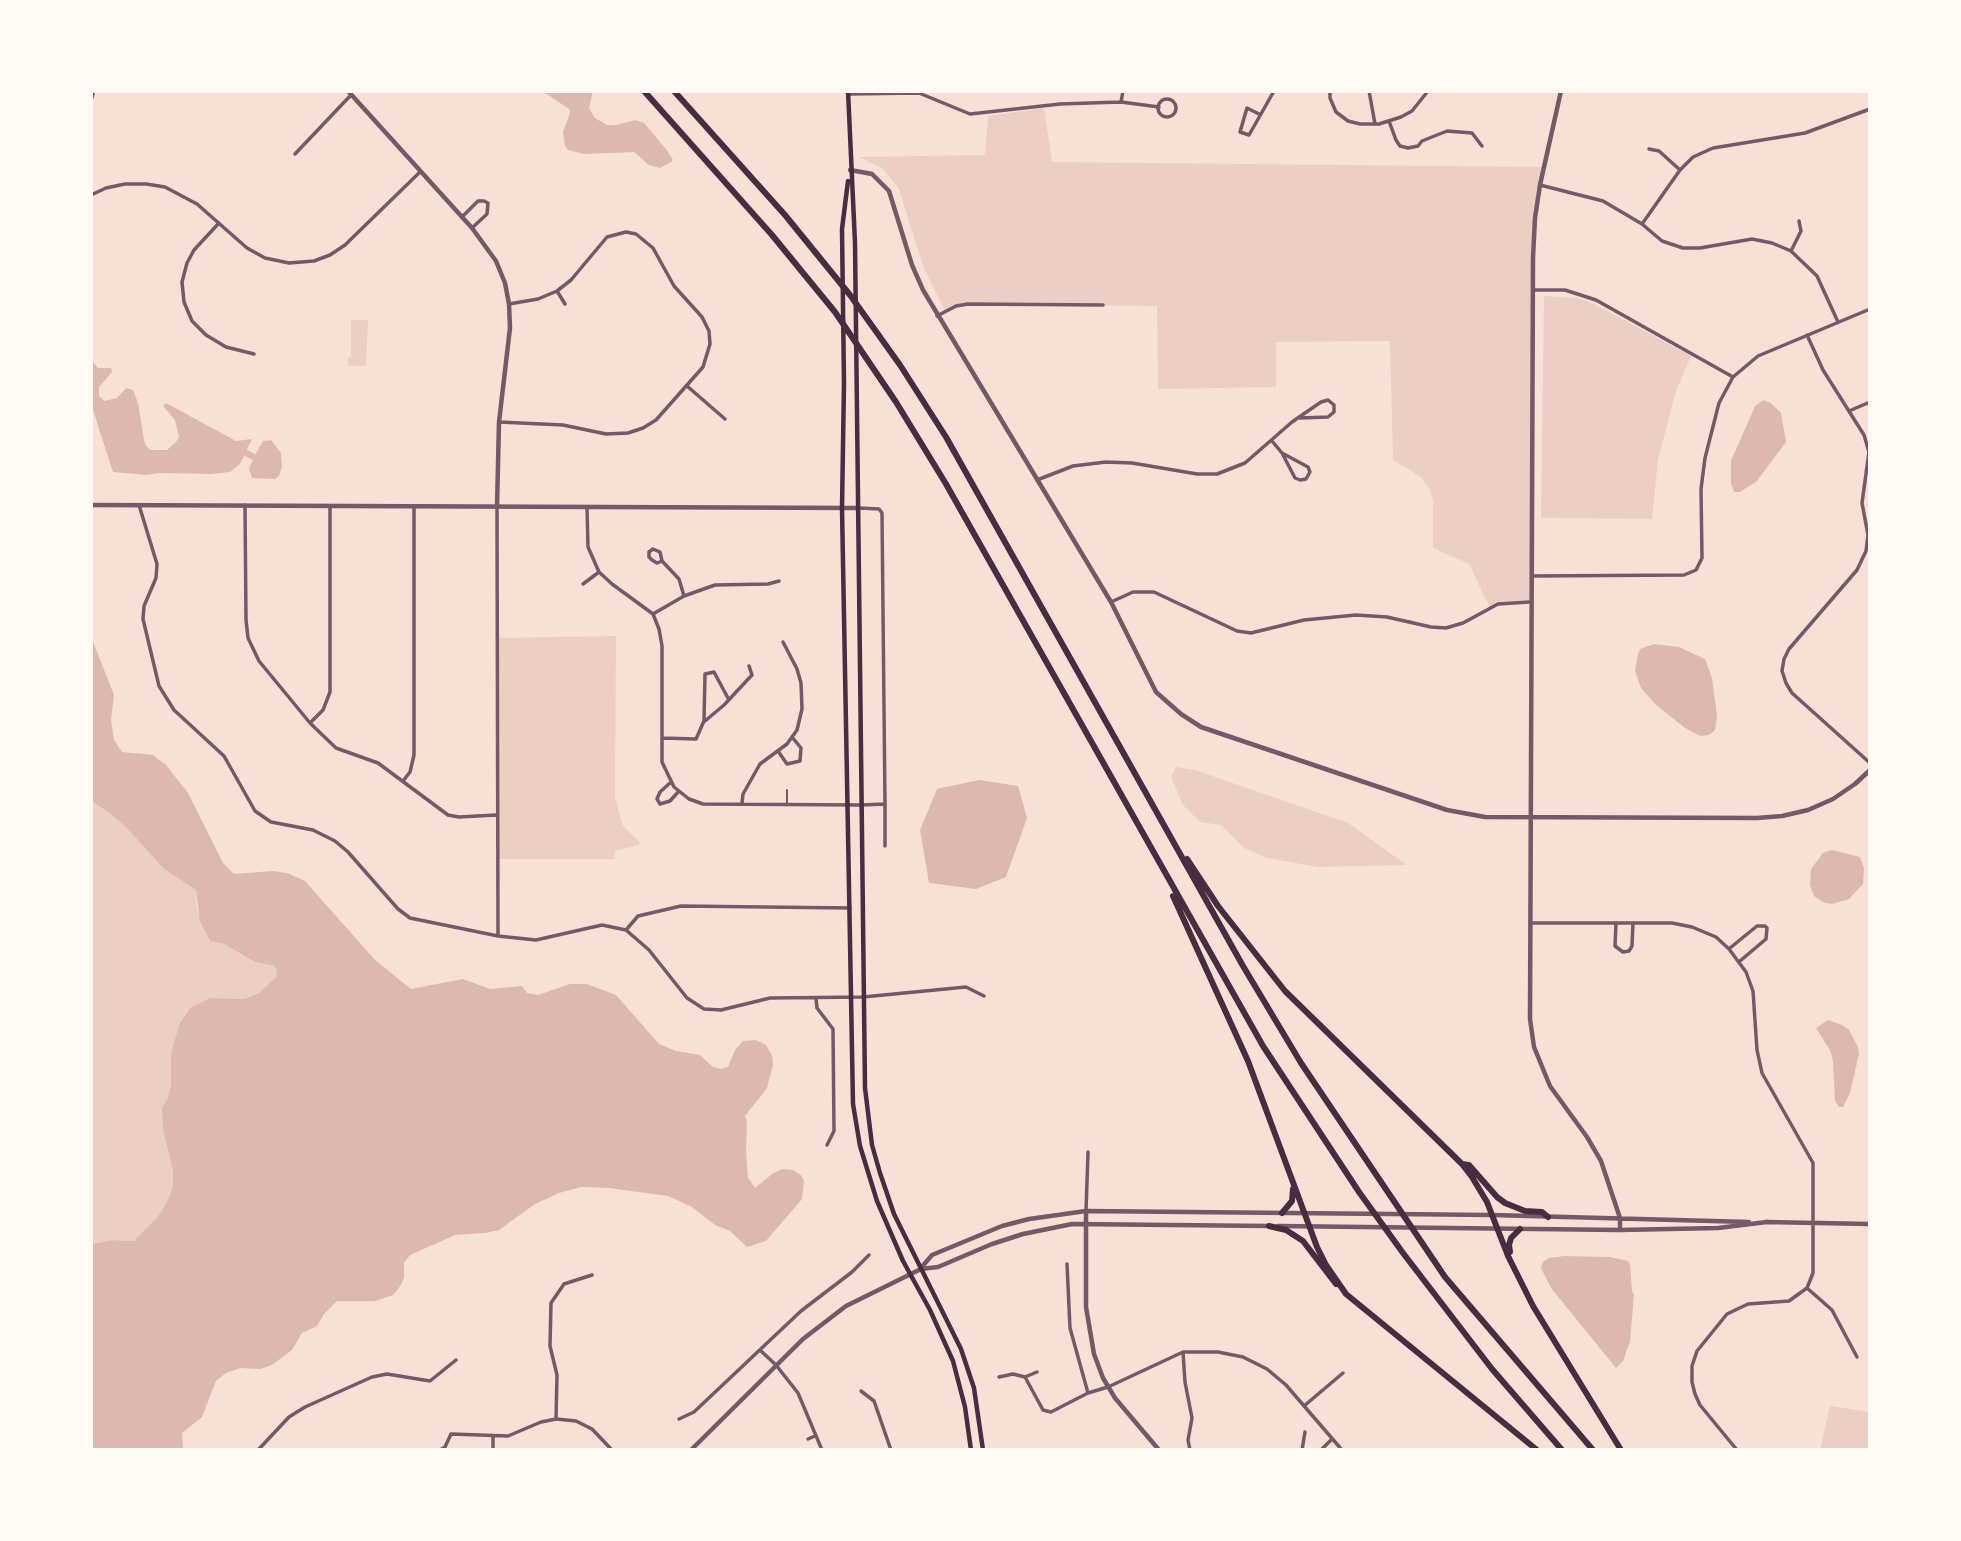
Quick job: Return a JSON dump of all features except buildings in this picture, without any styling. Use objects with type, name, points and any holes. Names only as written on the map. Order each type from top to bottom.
[{"type":"highway","points":[[644,91],[772,235],[835,312],[896,402],[946,484],[1263,1046],[1359,1192],[1403,1253],[1492,1369],[1562,1450]]},
{"type":"highway","points":[[674,91],[785,215],[850,295],[900,365],[946,437],[1294,1052],[1445,1277],[1593,1450]]},
{"type":"highway","points":[[1157,813],[1218,906],[1285,992],[1462,1164],[1487,1202],[1508,1256],[1525,1290],[1621,1450]]},
{"type":"highway","points":[[1157,861],[1248,1061],[1317,1247],[1342,1288]]},
{"type":"highway","points":[[1282,1213],[1292,1201],[1293,1195],[1284,1157]]},
{"type":"highway","points":[[1462,1164],[1469,1165],[1505,1203],[1515,1209],[1542,1212],[1548,1217]]},
{"type":"highway","points":[[1269,1226],[1286,1230],[1303,1241],[1331,1279],[1537,1450]]},
{"type":"highway","points":[[1520,1229],[1511,1238],[1509,1245],[1525,1290]]},
{"type":"main road","points":[[848,93],[855,243],[865,1088],[873,1145],[894,1214],[961,1349],[974,1388],[983,1450]]},
{"type":"main road","points":[[850,170],[842,229],[842,508],[852,1080],[860,1146],[877,1201],[953,1361],[965,1407],[971,1450]]},
{"type":"street","points":[[91,100],[94,91]]},
{"type":"street","points":[[1121,102],[1122,91]]},
{"type":"street","points":[[1259,114],[1247,108],[1240,132],[1249,135],[1274,91]]},
{"type":"street","points":[[1330,91],[1336,112],[1348,121],[1360,124],[1390,121],[1412,111],[1428,91]]},
{"type":"street","points":[[1370,91],[1375,124]]},
{"type":"street","points":[[1561,91],[1535,218],[1532,290],[1530,1018],[1534,1047],[1549,1086],[1587,1137],[1601,1161],[1620,1218],[1620,1230]]},
{"type":"street","points":[[295,154],[349,93],[472,228],[496,261],[505,283],[510,328],[499,422],[497,507],[498,936]]},
{"type":"street","points":[[848,93],[919,93],[970,114],[1060,104],[1121,102],[1158,107]]},
{"type":"street","points":[[1166,99],[1172,101],[1176,108],[1173,114],[1168,116],[1161,114],[1158,107],[1166,99]]},
{"type":"street","points":[[1642,224],[1680,170],[1693,157],[1713,148],[1805,133],[1870,109]]},
{"type":"street","points":[[1390,121],[1400,146],[1418,146],[1422,141],[1447,131],[1472,133],[1482,146]]},
{"type":"street","points":[[1648,149],[1658,150],[1680,170]]},
{"type":"street","points":[[850,170],[872,174],[889,191],[912,265],[937,316],[1111,602],[1156,692],[1201,727],[1447,810],[1486,817],[1782,816],[1808,810],[1833,799],[1870,770]]},
{"type":"street","points":[[91,195],[125,184],[165,187],[197,204],[247,248],[265,258],[289,263],[314,261],[345,245],[420,172]]},
{"type":"street","points":[[1540,185],[1603,201],[1642,224],[1662,241],[1683,248],[1752,240],[1772,243],[1791,251],[1817,276],[1838,322]]},
{"type":"street","points":[[462,217],[478,201],[488,203],[487,214],[472,228]]},
{"type":"street","points":[[1791,251],[1801,231],[1799,221]]},
{"type":"street","points":[[219,223],[194,250],[187,263],[182,282],[184,302],[192,321],[206,335],[226,347],[254,354]]},
{"type":"street","points":[[499,422],[563,425],[607,434],[628,433],[643,428],[656,420],[703,367],[710,344],[709,331],[702,317],[674,286],[653,248],[644,239],[626,232],[607,237],[571,280],[557,292],[538,299],[509,304]]},
{"type":"street","points":[[1532,290],[1565,290],[1589,297],[1733,377]]},
{"type":"street","points":[[557,292],[565,304]]},
{"type":"street","points":[[937,316],[956,306],[968,304],[1103,306]]},
{"type":"street","points":[[1530,576],[1684,575],[1696,570],[1702,558],[1701,489],[1705,457],[1719,403],[1733,377],[1758,356],[1870,309]]},
{"type":"street","points":[[1807,335],[1823,370],[1864,435],[1869,452],[1862,503],[1868,535],[1867,551],[1857,570],[1789,649],[1782,671],[1792,693],[1870,763]]},
{"type":"street","points":[[687,386],[725,419]]},
{"type":"street","points":[[1037,480],[1073,466],[1107,462],[1217,474],[1245,463],[1271,441],[1300,418],[1323,401],[1331,401],[1334,405],[1334,412],[1328,417],[1300,418]]},
{"type":"street","points":[[1848,411],[1870,402]]},
{"type":"street","points":[[1271,441],[1282,453],[1295,478],[1302,481],[1306,479],[1310,472],[1306,466],[1282,453]]},
{"type":"street","points":[[91,505],[879,509],[882,513],[885,846]]},
{"type":"street","points":[[139,505],[157,564],[156,578],[144,606],[142,619],[159,686],[174,709],[224,756],[256,811],[271,822],[313,830],[335,841],[398,909],[410,918],[498,936],[536,940],[603,925],[626,930],[649,950],[687,998],[704,1009],[721,1010],[771,998],[863,997],[966,987],[984,996]]},
{"type":"street","points":[[245,505],[246,620],[248,638],[259,661],[310,723],[336,748],[378,763],[448,815],[496,815]]},
{"type":"street","points":[[310,723],[323,710],[330,692],[330,506]]},
{"type":"street","points":[[402,781],[410,772],[414,755],[414,506]]},
{"type":"street","points":[[587,507],[588,547],[600,572],[653,614],[662,646],[662,762],[670,783],[679,792],[703,804],[885,804]]},
{"type":"street","points":[[662,561],[656,563],[649,557],[649,552],[657,549],[662,555],[662,561],[679,579],[684,596]]},
{"type":"street","points":[[583,584],[600,572]]},
{"type":"street","points":[[653,614],[684,596],[715,585],[768,584],[779,581]]},
{"type":"street","points":[[1111,602],[1133,592],[1154,592],[1237,631],[1251,634],[1304,620],[1356,615],[1387,617],[1446,628],[1463,623],[1498,604],[1530,602]]},
{"type":"street","points":[[742,803],[743,794],[760,764],[778,751],[797,730],[802,709],[801,683],[783,642]]},
{"type":"street","points":[[662,738],[696,739],[704,722],[752,675],[748,666]]},
{"type":"street","points":[[704,722],[705,674],[714,672],[729,700]]},
{"type":"street","points":[[778,751],[787,764],[800,761],[802,748],[792,737]]},
{"type":"street","points":[[670,783],[660,792],[657,799],[660,804],[670,801],[679,792]]},
{"type":"street","points":[[626,930],[638,915],[681,906],[850,908]]},
{"type":"street","points":[[1530,923],[1672,923],[1692,927],[1716,937],[1730,949],[1740,961],[1753,991],[1757,1050],[1762,1073],[1813,1163],[1813,1273],[1807,1288],[1789,1301],[1737,1307],[1727,1314],[1697,1351],[1692,1366],[1695,1394],[1700,1405],[1737,1450]]},
{"type":"street","points":[[1616,923],[1615,946],[1623,951],[1629,951],[1632,946],[1633,923]]},
{"type":"street","points":[[1730,949],[1757,926],[1768,928],[1766,940],[1740,961]]},
{"type":"street","points":[[816,998],[817,1008],[834,1029],[834,1131],[827,1145]]},
{"type":"street","points":[[1088,1152],[1087,1320],[1094,1354],[1108,1388],[1129,1418],[1158,1450]]},
{"type":"street","points":[[921,1269],[932,1255],[1002,1226],[1029,1219],[1086,1212],[1492,1215],[1870,1224]]},
{"type":"street","points":[[691,1450],[803,1339],[846,1306],[921,1269],[938,1267],[992,1244],[1055,1227],[1086,1224],[1620,1230],[1718,1228],[1767,1222]]},
{"type":"street","points":[[679,1419],[694,1412],[801,1311],[852,1272],[869,1255]]},
{"type":"street","points":[[1066,1264],[1070,1328],[1088,1393]]},
{"type":"street","points":[[556,1419],[557,1375],[550,1346],[551,1303],[564,1284],[592,1275]]},
{"type":"street","points":[[1807,1288],[1832,1310],[1857,1357]]},
{"type":"street","points":[[761,1351],[798,1393],[822,1450]]},
{"type":"street","points":[[1184,1352],[1185,1382],[1192,1418],[1188,1440],[1190,1450]]},
{"type":"street","points":[[1025,1377],[1043,1410],[1051,1412],[1088,1393],[1108,1388],[1184,1352],[1218,1352],[1243,1357],[1267,1369],[1286,1385],[1342,1450]]},
{"type":"street","points":[[258,1450],[289,1417],[304,1407],[372,1377],[387,1374],[430,1381],[456,1360]]},
{"type":"street","points":[[999,1377],[1013,1374],[1025,1377],[1037,1372]]},
{"type":"street","points":[[1304,1406],[1343,1373]]},
{"type":"street","points":[[861,1391],[874,1401],[891,1450]]},
{"type":"street","points":[[440,1450],[445,1447],[451,1434],[508,1436],[541,1422],[556,1419],[576,1421],[592,1429],[612,1450]]},
{"type":"street","points":[[1303,1450],[1305,1432]]},
{"type":"street","points":[[493,1436],[493,1450]]},
{"type":"street","points":[[808,1439],[815,1436]]},
{"type":"street","points":[[1321,1450],[1332,1438]]},
{"type":"lane","points":[[787,790],[787,804]]},
{"type":"shaded area","points":[[542,91],[593,91],[589,108],[595,118],[607,125],[635,120],[644,123],[673,160],[660,168],[649,165],[634,152],[584,154],[568,150],[563,132],[569,109]]},
{"type":"shaded area","points":[[1044,108],[1052,162],[1544,167],[1535,218],[1530,602],[1498,604],[1490,608],[1469,564],[1433,548],[1433,500],[1429,488],[1421,477],[1393,460],[1390,341],[1276,342],[1276,387],[1158,389],[1157,306],[968,304],[945,311],[924,269],[899,189],[883,169],[859,157],[985,155],[988,116]]},
{"type":"shaded area","points":[[1544,296],[1576,298],[1594,304],[1691,356],[1676,391],[1658,460],[1652,519],[1541,518]]},
{"type":"shaded area","points":[[351,320],[368,320],[366,366],[348,366],[348,358],[351,357]]},
{"type":"shaded area","points":[[91,360],[98,368],[111,368],[112,372],[99,387],[99,396],[104,401],[117,398],[126,388],[133,390],[144,440],[151,450],[167,450],[179,437],[175,420],[163,406],[166,403],[236,441],[252,439],[240,464],[230,472],[211,474],[146,475],[113,472],[91,404]]},
{"type":"shaded area","points":[[1763,400],[1771,403],[1781,413],[1786,442],[1756,482],[1740,492],[1734,492],[1731,483],[1731,461],[1755,406]]},
{"type":"shaded area","points":[[271,440],[281,453],[282,467],[279,476],[275,479],[252,478],[249,469],[255,455],[263,441]]},
{"type":"shaded area","points":[[91,630],[114,695],[111,720],[114,740],[122,752],[153,755],[166,765],[188,793],[223,863],[234,874],[272,871],[287,873],[305,881],[375,960],[411,989],[463,979],[490,989],[522,986],[527,993],[538,995],[570,984],[587,984],[616,995],[659,1044],[676,1051],[700,1055],[713,1067],[728,1067],[735,1050],[743,1041],[756,1040],[766,1045],[772,1055],[773,1065],[767,1088],[745,1116],[748,1178],[755,1188],[782,1169],[793,1170],[801,1175],[804,1181],[802,1199],[766,1241],[747,1247],[730,1231],[715,1225],[692,1207],[668,1196],[581,1187],[559,1193],[535,1204],[499,1230],[455,1235],[410,1255],[404,1263],[401,1285],[393,1295],[375,1301],[337,1301],[317,1326],[302,1333],[292,1350],[272,1365],[260,1369],[240,1368],[226,1373],[216,1381],[202,1417],[182,1433],[183,1450],[91,1450],[91,1244],[112,1240],[134,1241],[159,1215],[167,1202],[173,1186],[173,1171],[163,1130],[162,1107],[171,1086],[171,1053],[179,1025],[190,1008],[210,998],[244,999],[259,993],[276,977],[277,970],[274,966],[255,962],[224,944],[210,941],[200,921],[196,890],[164,869],[126,827],[91,801]]},
{"type":"shaded area","points":[[616,636],[615,797],[623,826],[640,842],[639,845],[615,851],[615,859],[497,859],[496,638]]},
{"type":"shaded area","points":[[1654,644],[1679,647],[1705,659],[1712,678],[1717,716],[1715,730],[1709,735],[1700,736],[1685,728],[1655,704],[1641,688],[1635,671],[1638,654],[1640,649]]},
{"type":"shaded area","points":[[1176,767],[1195,770],[1348,823],[1407,865],[1318,867],[1267,858],[1244,848],[1221,825],[1200,822],[1183,805],[1171,777]]},
{"type":"shaded area","points":[[979,780],[1018,786],[1027,818],[1006,877],[976,889],[929,883],[920,830],[937,789]]},
{"type":"shaded area","points":[[91,801],[126,827],[164,869],[196,890],[197,909],[210,941],[224,944],[255,962],[275,966],[278,970],[276,977],[259,993],[244,999],[210,998],[179,1025],[171,1053],[171,1086],[163,1130],[173,1171],[173,1186],[167,1202],[159,1215],[134,1241],[112,1240],[91,1244]]},
{"type":"shaded area","points":[[1832,850],[1860,857],[1864,868],[1863,884],[1849,899],[1832,904],[1814,896],[1810,885],[1811,869],[1823,853]]},
{"type":"shaded area","points":[[1828,1020],[1849,1030],[1858,1047],[1859,1054],[1850,1093],[1843,1107],[1839,1107],[1835,1101],[1830,1050],[1816,1028]]},
{"type":"shaded area","points":[[1610,1257],[1628,1261],[1630,1264],[1634,1295],[1630,1341],[1623,1361],[1616,1368],[1551,1288],[1541,1268],[1543,1262],[1549,1258]]},
{"type":"shaded area","points":[[1830,1406],[1870,1412],[1870,1450],[1820,1450]]},
{"type":"waterway","points":[[246,453],[254,457]]}]
